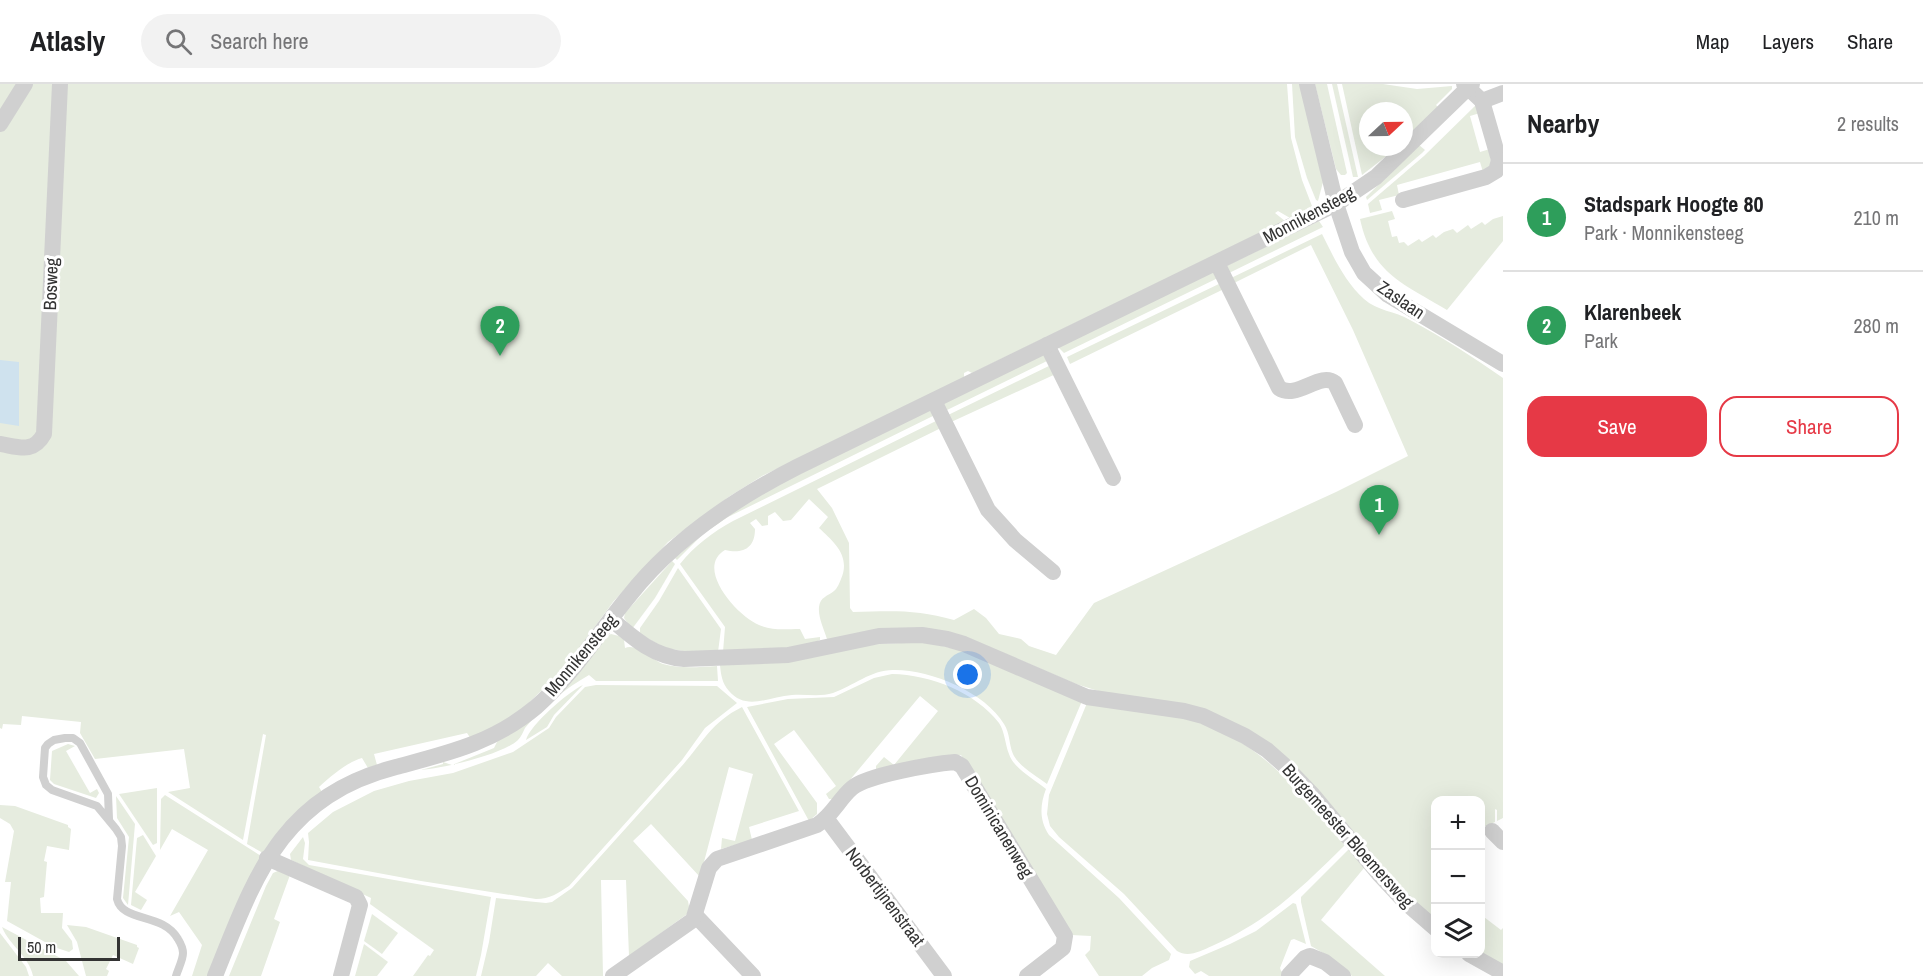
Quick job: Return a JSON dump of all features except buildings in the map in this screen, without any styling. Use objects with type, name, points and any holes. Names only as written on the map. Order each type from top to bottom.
[{"type":"street","points":[[0,124],[25,84]]},
{"type":"street","name":"Bosweg","points":[[0,444],[28,448],[35,446],[44,434],[60,84]]},
{"type":"street","name":"Zaslaan","points":[[1307,84],[1336,204],[1352,252],[1364,273],[1388,295],[1500,356]]},
{"type":"street","points":[[1403,200],[1486,177],[1497,171],[1501,161],[1482,101],[1468,85]]},
{"type":"street","name":"Monnikensteeg","points":[[215,976],[253,884],[267,858],[282,837],[306,812],[348,784],[367,776],[474,745],[521,718],[552,693],[630,594],[658,564],[710,519],[766,482],[1336,204],[1376,177],[1468,85]]},
{"type":"street","points":[[1482,101],[1503,93]]},
{"type":"street","points":[[1217,262],[1279,388],[1285,392],[1293,391],[1331,380],[1335,383],[1355,425]]},
{"type":"street","points":[[1047,345],[1113,478]]},
{"type":"street","points":[[934,400],[988,510],[1015,540],[1053,572]]},
{"type":"street","name":"Burgemeester Bloemersweg","points":[[611,620],[647,648],[669,657],[684,659],[788,656],[879,636],[921,635],[947,639],[964,644],[1087,697],[1203,716],[1245,736],[1267,750],[1284,765],[1313,795],[1378,873],[1406,903],[1431,925]]},
{"type":"street","name":"Dominicanenweg","points":[[696,916],[707,874],[717,859],[817,825],[853,787],[868,779],[952,762],[960,764],[1065,936],[1063,948],[1028,976]]},
{"type":"street","name":"Norbertijnenstraat","points":[[826,818],[944,976]]},
{"type":"street","points":[[267,858],[356,897],[359,901],[360,905],[341,976]]},
{"type":"street","points":[[613,976],[689,924],[696,916],[753,976]]},
{"type":"street","points":[[1289,975],[1305,958],[1310,956],[1326,962],[1342,976]]},
{"type":"street","points":[[1476,958],[1503,973]]},
{"type":"lane","points":[[109,819],[108,794],[80,743],[72,738],[65,738],[48,744],[45,748],[42,777],[46,785],[52,790],[97,806],[109,819],[121,837],[117,899],[119,906],[129,913],[169,926],[183,949],[176,976]]},
{"type":"shaded area","points":[[0,84],[1287,84],[1291,138],[1302,180],[1312,206],[1290,218],[1278,211],[1275,213],[1285,221],[972,373],[968,371],[964,373],[964,378],[762,476],[730,496],[668,542],[613,602],[563,670],[516,715],[471,739],[467,733],[374,754],[377,765],[368,768],[362,758],[351,763],[319,787],[322,792],[289,820],[263,853],[247,844],[266,735],[263,734],[243,840],[168,792],[190,788],[184,749],[95,759],[80,733],[81,722],[22,716],[21,725],[3,724],[2,729],[0,728]]},
{"type":"shaded area","points":[[1292,84],[1300,84],[1323,182],[1318,201],[1307,178],[1295,137]]},
{"type":"shaded area","points":[[1315,84],[1327,84],[1347,173],[1345,175],[1341,175],[1336,169]]},
{"type":"shaded area","points":[[1332,84],[1337,84],[1358,177],[1353,177]]},
{"type":"shaded area","points":[[1342,84],[1383,84],[1417,89],[1452,86],[1452,89],[1436,105],[1438,107],[1413,132],[1413,102],[1359,102],[1359,156],[1386,156],[1362,175]]},
{"type":"shaded area","points":[[1476,105],[1480,113],[1470,116],[1480,152],[1490,149],[1491,165],[1483,172],[1480,162],[1397,185],[1399,195],[1379,200],[1382,210],[1370,213],[1368,204],[1424,156]]},
{"type":"shaded area","points":[[1419,145],[1425,150],[1367,200],[1366,197],[1408,156],[1413,156],[1413,151]]},
{"type":"shaded area","points":[[1392,211],[1395,219],[1388,221],[1392,237],[1397,236],[1399,243],[1404,242],[1408,246],[1419,239],[1422,242],[1433,235],[1436,238],[1453,229],[1457,233],[1468,225],[1471,229],[1482,222],[1485,225],[1503,216],[1503,241],[1447,310],[1392,275],[1373,253],[1365,238],[1360,219]]},
{"type":"shaded area","points":[[1319,221],[1323,227],[1227,274],[1224,267]]},
{"type":"shaded area","points":[[1322,234],[1345,277],[1369,303],[1422,327],[1503,378],[1503,818],[1497,821],[1497,810],[1495,809],[1495,822],[1485,827],[1485,796],[1431,796],[1431,916],[1410,898],[1271,745],[1076,684],[966,637],[827,639],[819,615],[819,607],[823,599],[834,591],[841,580],[844,563],[839,550],[819,528],[828,517],[809,499],[791,520],[783,521],[775,512],[768,516],[768,525],[762,526],[756,519],[750,523],[755,529],[750,545],[737,551],[725,550],[717,558],[714,568],[722,591],[750,620],[769,628],[800,629],[805,639],[820,637],[820,640],[803,647],[723,652],[725,627],[680,564],[704,540],[733,521],[940,419],[943,427],[817,489],[832,508],[849,543],[850,608],[853,612],[916,612],[954,620],[974,609],[986,618],[999,634],[1021,639],[1029,646],[1056,655],[1094,603],[1336,492],[1408,456],[1353,330],[1311,245],[1232,284],[1229,279]]},
{"type":"shaded area","points":[[1216,270],[1220,277],[1064,353],[1058,347]]},
{"type":"shaded area","points":[[1223,282],[1226,288],[1070,364],[1067,357]]},
{"type":"shaded area","points":[[1046,353],[1049,360],[943,412],[940,405]]},
{"type":"shaded area","points":[[1053,364],[1058,373],[949,423],[946,416]]},
{"type":"shaded area","points":[[934,408],[937,414],[728,517],[703,534],[677,560],[675,558],[714,524],[769,489]]},
{"type":"shaded area","points":[[672,561],[675,564],[655,598],[632,629],[624,618],[625,613]]},
{"type":"shaded area","points":[[678,568],[721,629],[718,652],[689,652],[665,648],[640,634],[640,628]]},
{"type":"shaded area","points":[[611,634],[624,640],[625,648],[639,650],[669,666],[717,666],[718,681],[596,681],[589,675],[547,705],[525,728],[518,740],[510,746],[486,756],[454,764],[494,748],[498,740]]},
{"type":"shaded area","points":[[923,642],[961,650],[1082,701],[1047,784],[1016,759],[1006,728],[995,712],[970,693],[939,678],[907,671],[885,671],[870,675],[828,694],[792,695],[750,702],[736,697],[729,691],[723,682],[720,665],[860,645]]},
{"type":"shaded area","points":[[892,674],[922,678],[951,687],[978,702],[989,712],[1001,727],[1009,754],[1015,764],[1046,789],[1042,812],[1043,824],[1049,835],[1119,898],[1171,954],[1169,960],[1142,976],[1099,976],[1085,955],[1090,950],[1091,936],[1071,935],[961,755],[876,770],[876,766],[884,757],[894,765],[938,711],[920,696],[834,799],[829,799],[826,794],[836,786],[794,730],[774,744],[817,803],[817,814],[809,821],[747,707],[788,699],[834,697],[874,678]]},
{"type":"shaded area","points":[[583,685],[554,715],[547,727],[526,740],[534,726],[550,709]]},
{"type":"shaded area","points":[[596,685],[717,686],[737,703],[705,728],[682,760],[569,886],[561,891],[550,897],[536,899],[308,860],[308,833],[333,812],[374,791],[409,781],[453,773],[513,752],[549,728],[556,717],[585,687]]},
{"type":"shaded area","points":[[1087,703],[1183,717],[1233,737],[1254,751],[1293,785],[1345,845],[1284,902],[1251,925],[1199,952],[1186,954],[1177,951],[1124,894],[1059,837],[1050,826],[1047,814],[1049,795]]},
{"type":"shaded area","points":[[742,707],[799,811],[749,827],[752,840],[721,849],[722,838],[735,841],[753,774],[729,767],[700,877],[651,824],[633,841],[688,901],[690,912],[629,956],[626,880],[601,880],[603,976],[562,976],[548,963],[536,976],[481,976],[496,898],[546,903],[552,902],[572,888],[680,768],[707,734],[731,713]]},
{"type":"shaded area","points":[[68,744],[75,746],[66,751],[90,793],[97,789],[99,793],[96,798],[54,784],[50,780],[52,751]]},
{"type":"shaded area","points":[[443,762],[451,765],[421,770],[443,764]]},
{"type":"shaded area","points":[[157,788],[157,843],[153,845],[119,794]]},
{"type":"shaded area","points":[[165,795],[261,856],[208,976],[192,976],[202,945],[179,912],[170,916],[208,850],[172,829],[160,850],[161,799]]},
{"type":"shaded area","points":[[116,796],[135,824],[128,905],[123,898],[129,837],[117,818]]},
{"type":"shaded area","points":[[0,805],[15,806],[68,825],[71,829],[69,850],[47,846],[44,861],[47,862],[44,897],[40,898],[41,913],[63,913],[62,928],[72,941],[73,949],[69,952],[54,947],[7,921],[11,882],[5,882],[14,831],[10,824],[0,818]]},
{"type":"shaded area","points":[[143,835],[156,856],[135,892],[147,900],[141,910],[131,905],[137,838]]},
{"type":"shaded area","points":[[303,837],[305,843],[303,859],[309,865],[491,897],[476,976],[413,976],[434,950],[370,904],[371,898],[291,860],[290,854]]},
{"type":"shaded area","points":[[1349,849],[1364,868],[1321,920],[1385,976],[1352,976],[1330,957],[1311,946],[1301,897]]},
{"type":"shaded area","points":[[280,870],[290,875],[274,919],[280,922],[261,976],[229,976],[266,886],[273,873]]},
{"type":"shaded area","points":[[1293,903],[1296,904],[1306,944],[1291,940],[1280,968],[1288,976],[1209,976],[1201,971],[1195,974],[1189,967],[1190,961],[1256,931]]},
{"type":"shaded area","points":[[372,914],[398,933],[382,954],[364,941]]},
{"type":"shaded area","points":[[1485,918],[1501,930],[1503,928],[1503,965],[1485,954]]},
{"type":"shaded area","points":[[67,925],[86,927],[137,945],[139,948],[133,964],[113,955],[106,969],[109,971],[107,976],[86,976],[77,942]]},
{"type":"shaded area","points":[[2,927],[66,961],[79,976],[33,976],[27,962]]},
{"type":"shaded area","points":[[0,933],[26,967],[29,976],[0,976]]},
{"type":"shaded area","points":[[364,944],[388,962],[377,976],[355,976]]},
{"type":"water","points":[[0,360],[19,362],[19,426],[0,423]]},
{"type":"place","name":"Klarenbeek","points":[[500,356]]},
{"type":"place","name":"Stadspark Hoogte 80","points":[[1379,535]]}]
